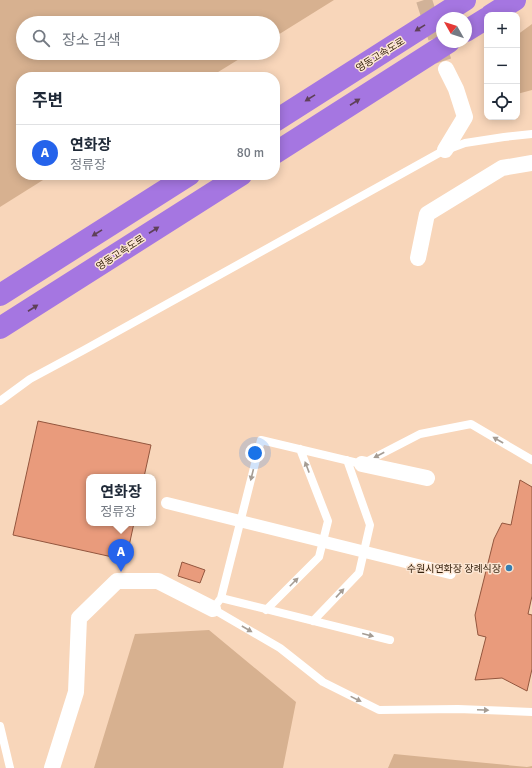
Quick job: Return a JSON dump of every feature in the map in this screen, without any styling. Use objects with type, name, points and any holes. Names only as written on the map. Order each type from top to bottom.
[{"type":"highway","name":"영동고속도로","points":[[280,118],[465,0]]},
{"type":"highway","points":[[496,12],[515,0]]},
{"type":"highway","points":[[472,27],[484,20]]},
{"type":"highway","points":[[280,150],[440,48]]},
{"type":"highway","points":[[0,295],[181,180]]},
{"type":"highway","name":"영동고속도로","points":[[0,328],[233,180]]},
{"type":"street","points":[[445,150],[465,117],[456,89],[446,69]]},
{"type":"street","points":[[418,258],[427,214],[502,168],[532,164]]},
{"type":"street","points":[[355,462],[427,478]]},
{"type":"street","points":[[167,503],[450,572]]},
{"type":"street","points":[[52,768],[76,692],[79,618],[116,581],[158,581],[217,604]]},
{"type":"lane","points":[[0,401],[30,379],[441,152],[465,143],[532,134]]},
{"type":"lane","points":[[217,604],[261,440],[355,462],[420,434],[471,424],[532,460]]},
{"type":"lane","points":[[266,610],[319,557],[328,521],[300,449]]},
{"type":"lane","points":[[313,621],[359,573],[370,525],[355,462]]},
{"type":"lane","points":[[217,604],[266,610],[390,640]]},
{"type":"lane","points":[[217,604],[280,648],[323,682],[379,710],[458,709],[532,712]]},
{"type":"lane","points":[[0,726],[10,768]]},
{"type":"shaded area","points":[[0,0],[334,0],[280,34],[280,16],[16,16],[16,60],[238,60],[218,72],[16,72],[16,180],[43,180],[0,207]]},
{"type":"shaded area","points":[[532,24],[532,90],[520,93],[520,48],[520,33]]},
{"type":"shaded area","points":[[209,630],[296,702],[283,768],[94,768],[135,634]]},
{"type":"shaded area","points":[[394,754],[527,767],[532,766],[532,768],[388,768]]},
{"type":"building","points":[[38,421],[151,445],[145,474],[86,474],[86,526],[133,526],[126,560],[13,535]]},
{"type":"building","name":"수원시연화장 장례식장","points":[[520,480],[532,487],[532,596],[528,614],[532,615],[532,669],[527,691],[502,678],[475,680],[486,637],[478,635],[475,615],[494,539],[502,523],[511,525]]},
{"type":"building","points":[[182,562],[205,570],[200,583],[178,576]]},
{"type":"tunnel","points":[[424,0],[446,69]]},
{"type":"place","name":"수원시연화장 장례식장","points":[[509,568]]},
{"type":"place","name":"연화장","points":[[121,572]]}]
